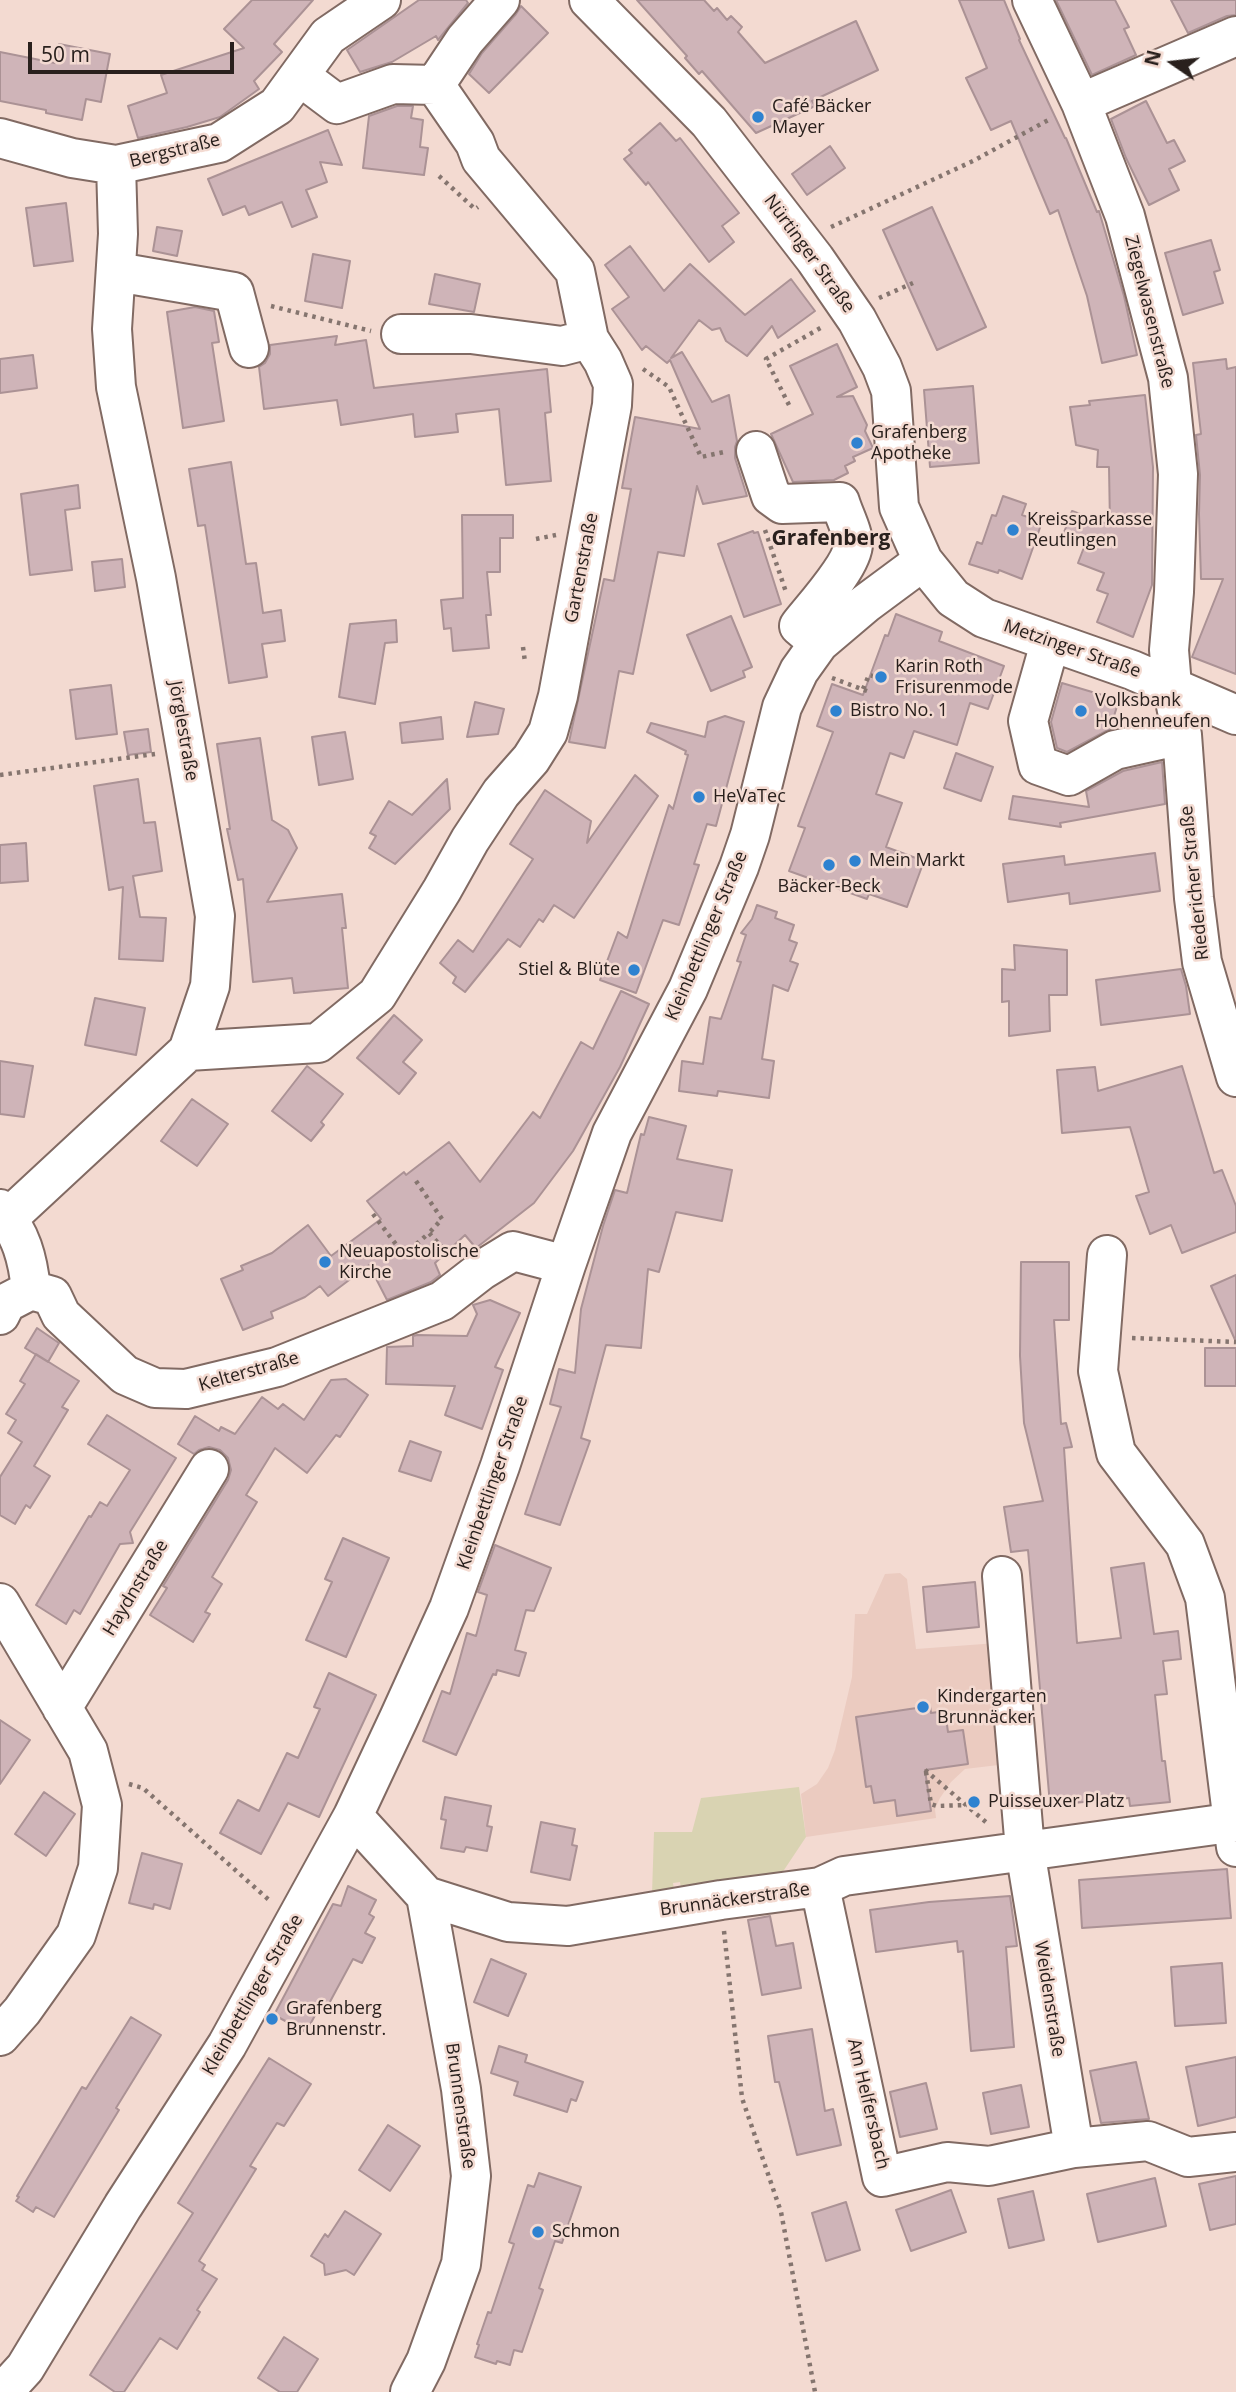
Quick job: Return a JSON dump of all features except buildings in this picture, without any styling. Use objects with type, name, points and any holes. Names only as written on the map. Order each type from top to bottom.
[{"type":"street","name":"Bergstraße","points":[[0,138],[72,158],[117,165],[219,143],[277,106],[301,77],[328,36],[381,0]]},
{"type":"street","points":[[301,77],[337,104],[393,84],[435,85],[465,40],[500,0]]},
{"type":"street","name":"Nürtinger Straße","points":[[589,0],[709,122],[802,241],[851,311],[882,367],[891,391],[899,507],[923,562]]},
{"type":"street","name":"Ziegelwasenstraße","points":[[1032,0],[1081,103],[1134,243],[1168,378],[1178,474],[1169,650],[1172,686]]},
{"type":"street","points":[[1081,103],[1236,36]]},
{"type":"street","name":"Gartenstraße","points":[[188,1051],[318,1042],[377,995],[482,821],[501,793],[531,759],[548,732],[558,696],[612,405],[612,384],[603,361],[589,339],[575,271],[481,159],[475,143],[435,85]]},
{"type":"street","name":"Jörglestraße","points":[[4,1214],[188,1051],[210,986],[215,916],[153,563],[116,387],[112,329],[119,211],[117,165]]},
{"type":"street","points":[[117,272],[234,292],[249,348]]},
{"type":"street","points":[[401,334],[471,334],[562,346],[589,339]]},
{"type":"street","points":[[756,451],[771,496],[782,504],[840,502],[854,543],[849,559],[823,597],[809,634]]},
{"type":"street","name":"Metzinger Straße","points":[[923,562],[953,598],[984,618],[1172,686],[1236,715]]},
{"type":"street","name":"Kleinbettlinger Straße","points":[[3,2392],[25,2368],[123,2206],[227,2045],[353,1816],[449,1608],[612,1133],[688,989],[739,867],[750,835],[782,707],[799,671],[809,634],[865,604],[923,562]]},
{"type":"street","points":[[1050,643],[1028,721],[1038,765],[1069,776],[1115,750],[1182,735]]},
{"type":"street","name":"Riedericher Straße","points":[[1172,686],[1182,735],[1196,922],[1202,962],[1224,1000],[1236,1077]]},
{"type":"street","points":[[0,1315],[6,1303],[31,1290],[27,1257],[4,1214]]},
{"type":"street","name":"Kelterstraße","points":[[31,1290],[52,1296],[61,1315],[125,1375],[155,1388],[186,1389],[276,1367],[442,1301],[513,1251],[566,1265]]},
{"type":"street","points":[[1107,1255],[1098,1371],[1116,1453],[1185,1544],[1205,1598],[1235,1831]]},
{"type":"street","name":"Haydnstraße","points":[[62,1708],[209,1469]]},
{"type":"street","name":"Weidenstraße","points":[[1002,1576],[1010,1840],[1074,2148]]},
{"type":"street","points":[[0,1603],[88,1751],[102,1805],[98,1868],[76,1935],[22,2011],[0,2036]]},
{"type":"street","points":[[353,1816],[426,1896]]},
{"type":"street","name":"Brunnäckerstraße","points":[[426,1896],[508,1922],[568,1926],[721,1900],[820,1887],[844,1876],[1010,1840],[1235,1831]]},
{"type":"street","name":"Am Helfersbach","points":[[820,1887],[882,2177],[947,2162],[989,2166],[1074,2148],[1148,2141],[1188,2157],[1236,2152]]},
{"type":"street","name":"Brunnenstraße","points":[[410,2392],[426,2361],[461,2264],[471,2176],[461,2090],[426,1896]]},
{"type":"path","points":[[802,241],[972,161],[1081,103]]},
{"type":"path","points":[[234,292],[252,300],[337,323],[388,335],[401,334]]},
{"type":"path","points":[[789,405],[766,359],[851,311]]},
{"type":"path","points":[[636,364],[669,387],[701,457],[751,446],[756,451]]},
{"type":"path","points":[[771,496],[764,526],[809,634]]},
{"type":"path","points":[[523,647],[525,662]]},
{"type":"path","points":[[863,689],[869,675],[873,676]]},
{"type":"path","points":[[0,775],[186,750]]},
{"type":"path","points":[[373,1214],[404,1255],[442,1219],[416,1181]]},
{"type":"path","points":[[429,1233],[470,1279]]},
{"type":"path","points":[[1101,1337],[1236,1342]]},
{"type":"path","points":[[967,1805],[930,1804],[925,1771],[967,1805],[1010,1840]]},
{"type":"path","points":[[94,1774],[143,1788],[295,1923]]},
{"type":"path","points":[[721,1900],[742,2098],[781,2212],[815,2392]]},
{"type":"shaded area","name":"Kindergarten Brunnäcker","points":[[900,1573],[907,1579],[916,1649],[997,1643],[1007,1764],[965,1769],[951,1782],[940,1798],[935,1809],[936,1818],[806,1837],[801,1794],[817,1784],[828,1768],[835,1750],[852,1677],[855,1614],[867,1614],[885,1574]]},
{"type":"shaded area","points":[[799,1787],[806,1837],[782,1873],[681,1889],[680,1882],[673,1883],[674,1889],[652,1894],[654,1832],[692,1832],[701,1798]]},
{"type":"place","name":"Café Bäcker Mayer","points":[[758,117]]},
{"type":"place","name":"Grafenberg Apotheke","points":[[857,443]]},
{"type":"place","name":"Kreissparkasse Reutlingen","points":[[1013,530]]},
{"type":"place","name":"Karin Roth Frisurenmode","points":[[881,677]]},
{"type":"place","name":"Bistro No. 1","points":[[836,711]]},
{"type":"place","name":"Volksbank Hohenneufen","points":[[1081,711]]},
{"type":"place","name":"HeVaTec","points":[[699,797]]},
{"type":"place","name":"Mein Markt","points":[[855,861]]},
{"type":"place","name":"Bäcker-Beck","points":[[829,865]]},
{"type":"place","name":"Stiel & Blüte","points":[[634,970]]},
{"type":"place","name":"Neuapostolische Kirche","points":[[325,1262]]},
{"type":"place","name":"Kindergarten Brunnäcker","points":[[923,1707]]},
{"type":"place","name":"Puisseuxer Platz","points":[[974,1802]]},
{"type":"place","name":"Grafenberg Brunnenstr.","points":[[272,2019]]},
{"type":"place","name":"Schmon","points":[[538,2232]]},
{"type":"district","name":"Grafenberg","points":[[831,539]]}]
